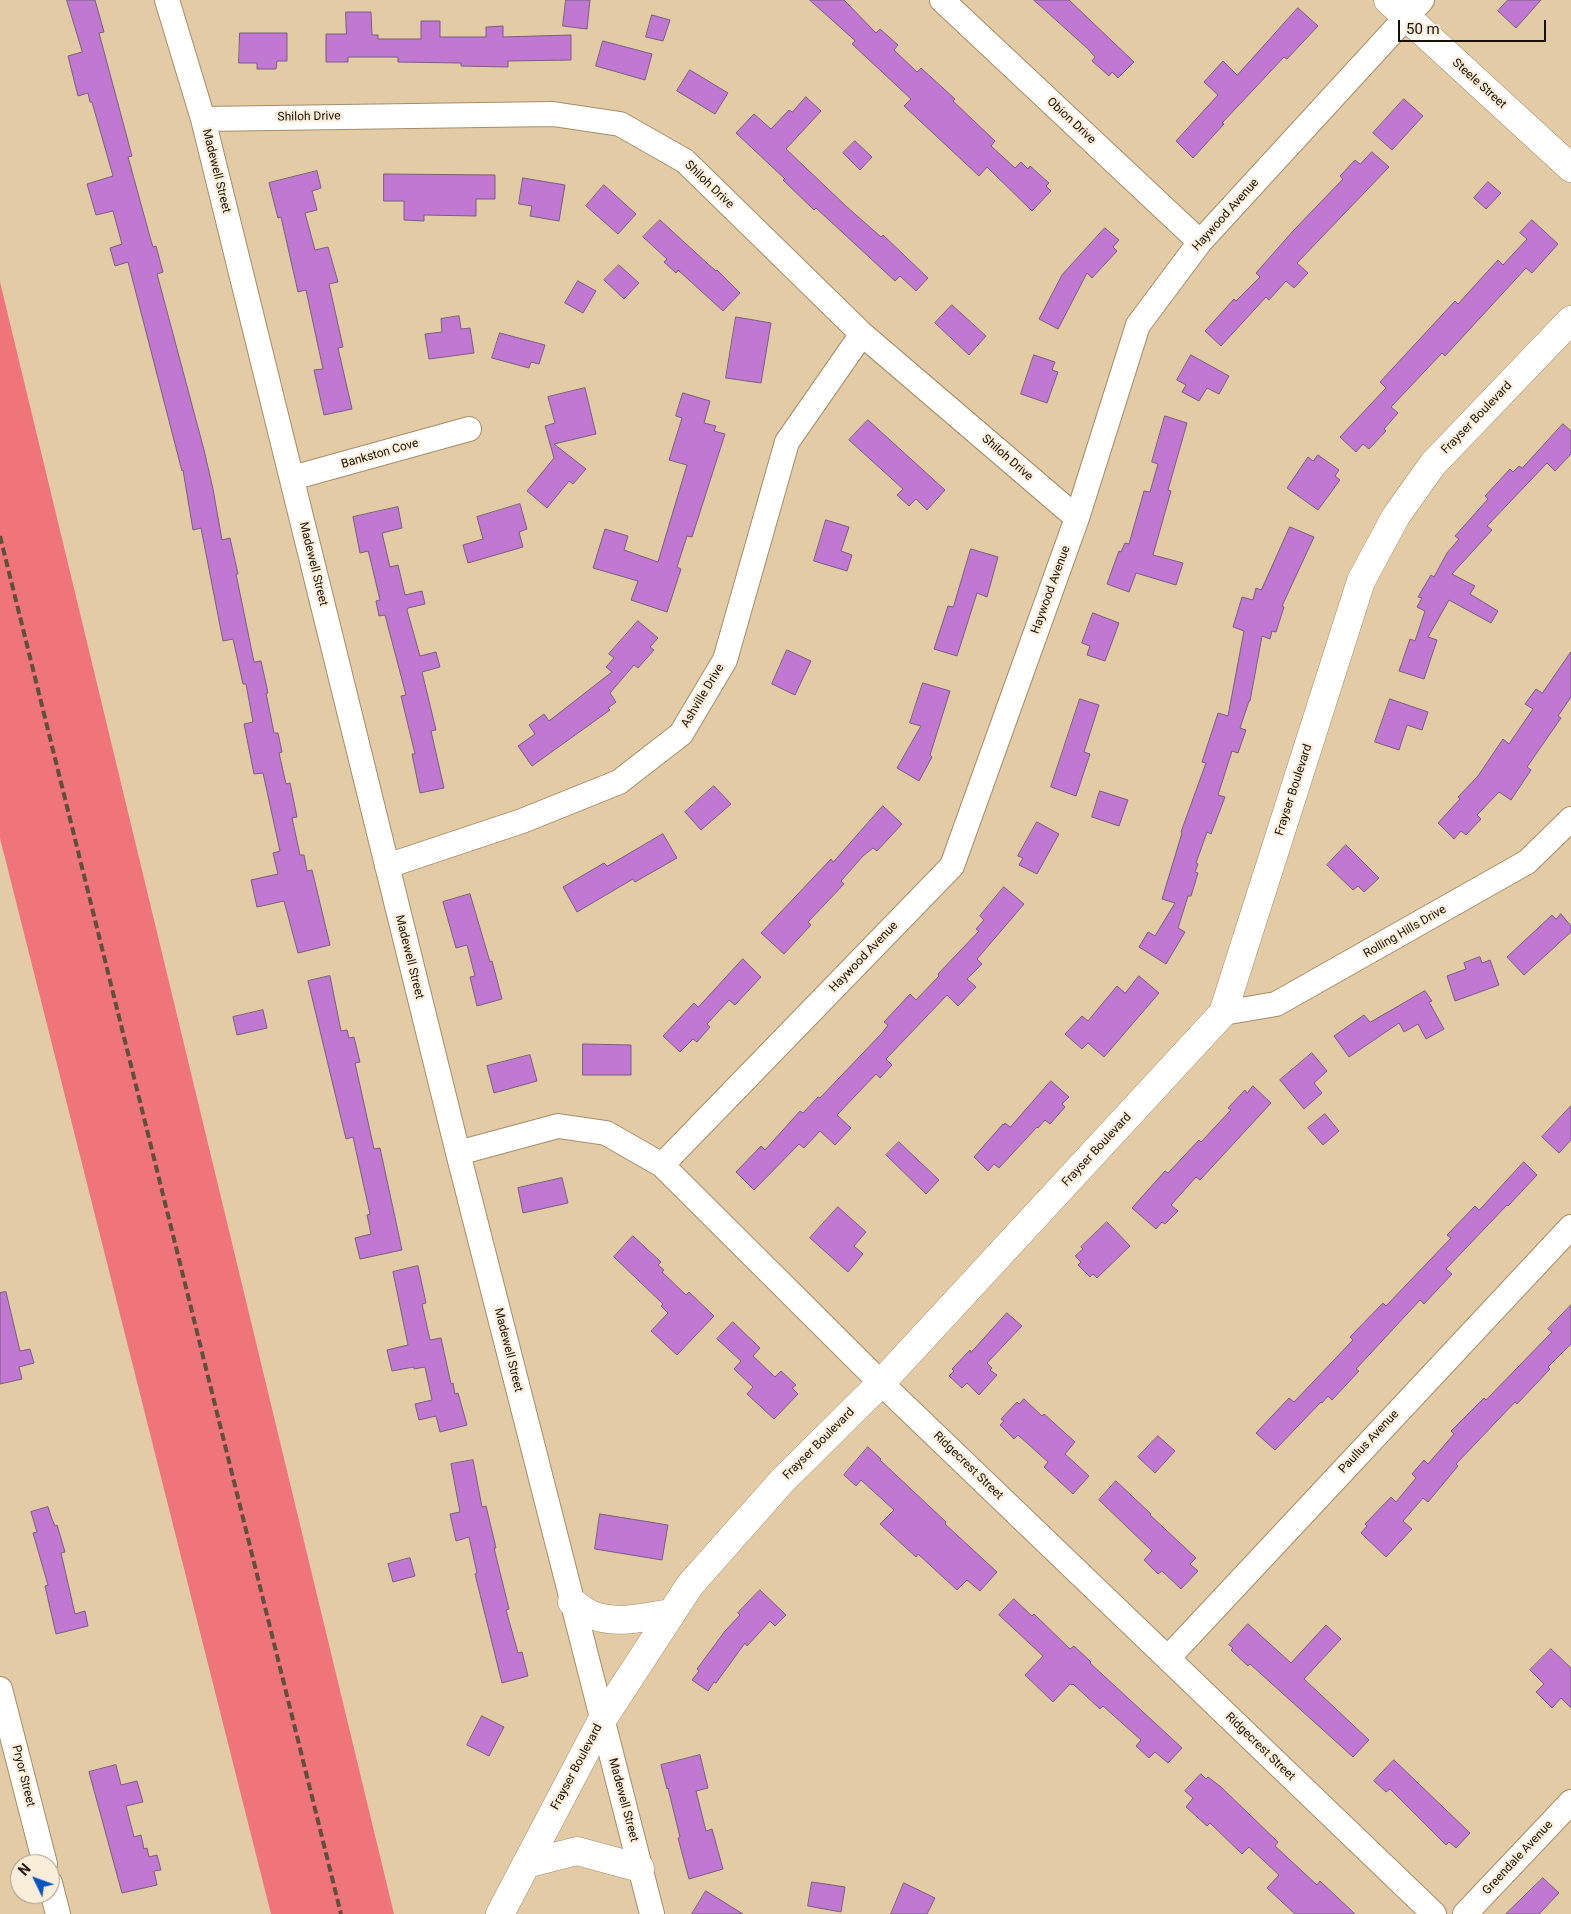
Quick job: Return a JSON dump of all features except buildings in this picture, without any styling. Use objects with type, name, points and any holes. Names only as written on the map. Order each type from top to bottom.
[{"type":"main road","name":"Steele Street","points":[[1406,6],[1571,168]]},
{"type":"main road","name":"Frayser Boulevard","points":[[500,1914],[602,1720],[690,1585],[783,1480],[881,1383],[1223,1013],[1361,581],[1396,516],[1433,464],[1571,320]]},
{"type":"main road","points":[[572,1602],[590,1614],[608,1619],[626,1620],[671,1613]]},
{"type":"main road","points":[[526,1864],[577,1851],[640,1868]]},
{"type":"street","name":"Madewell Street","points":[[167,0],[203,119],[458,1153],[652,1914]]},
{"type":"street","name":"Obion Drive","points":[[942,0],[1200,242]]},
{"type":"street","name":"Haywood Avenue","points":[[662,1166],[952,866],[1077,518],[1138,325],[1200,242],[1406,6]]},
{"type":"street","name":"Shiloh Drive","points":[[203,119],[553,114],[620,124],[685,161],[862,334],[1077,518]]},
{"type":"street","name":"Ashville Drive","points":[[387,866],[522,821],[619,782],[681,734],[724,660],[787,442],[862,334]]},
{"type":"street","name":"Bankston Cove","points":[[292,478],[469,429]]},
{"type":"street","name":"Rolling Hills Drive","points":[[1223,1013],[1276,1004],[1527,862],[1571,820]]},
{"type":"street","name":"Ridgecrest Street","points":[[458,1153],[558,1126],[606,1133],[662,1166],[881,1383],[1434,1914]]},
{"type":"street","name":"Paullus Avenue","points":[[1168,1658],[1571,1227]]},
{"type":"street","name":"Pryor Street","points":[[0,1689],[42,1854]]},
{"type":"street","name":"Greendale Avenue","points":[[1465,1914],[1571,1802]]},
{"type":"shaded area","points":[[0,282],[394,1914],[271,1914],[0,838]]},
{"type":"railway","points":[[0,536],[341,1914]]}]
